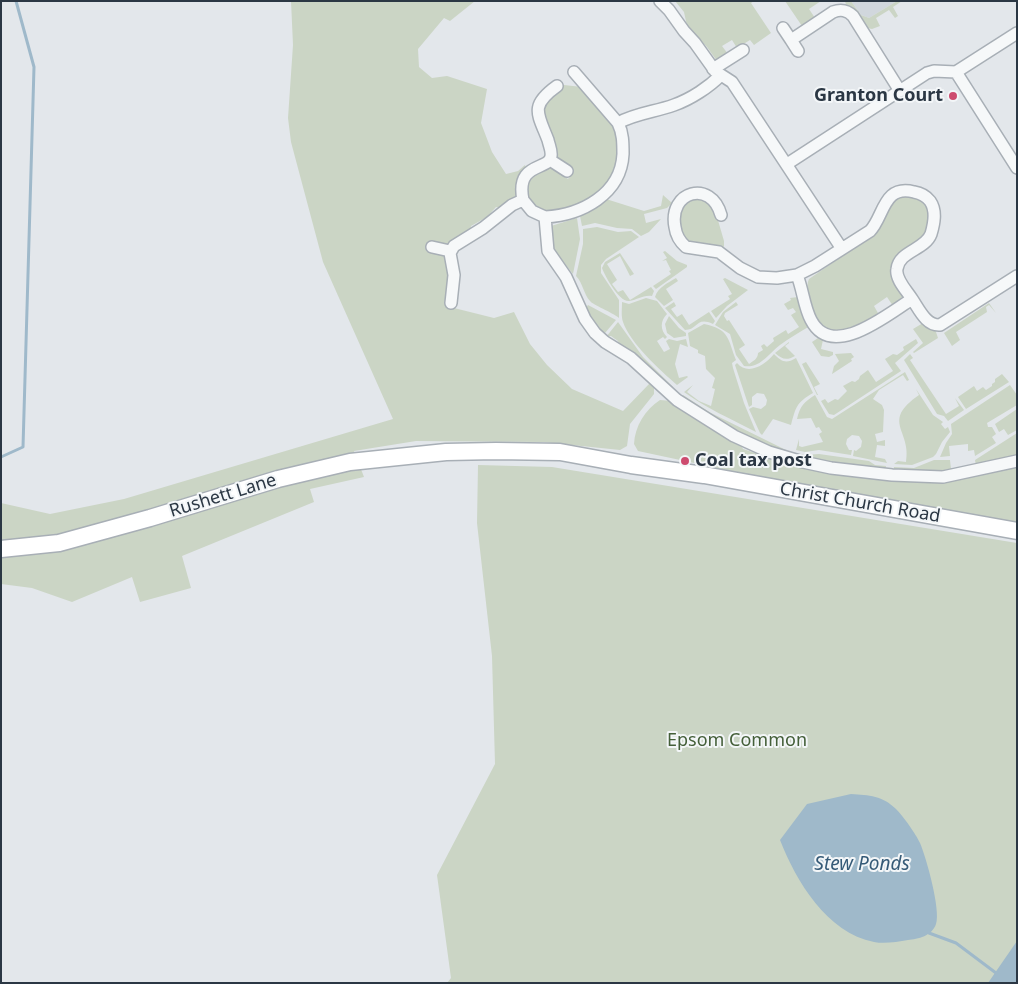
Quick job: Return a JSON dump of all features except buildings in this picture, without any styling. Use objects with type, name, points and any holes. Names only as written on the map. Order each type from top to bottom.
[{"type":"main road","name":"Christ Church Road","points":[[446,452],[560,452],[631,465],[704,474],[1017,531]]},
{"type":"main road","name":"Rushett Lane","points":[[1,549],[59,543],[150,518],[278,479],[350,462],[446,452]]},
{"type":"street","points":[[660,1],[670,10],[717,72],[732,82],[842,249]]},
{"type":"street","points":[[791,40],[832,13],[840,10],[847,11],[853,16],[900,91]]},
{"type":"street","points":[[782,28],[798,51]]},
{"type":"street","points":[[787,164],[929,72],[956,72],[1017,33]]},
{"type":"street","points":[[618,123],[639,114],[678,103],[712,83],[717,72],[743,50]]},
{"type":"street","points":[[557,86],[547,94],[538,110],[538,118],[550,148],[550,160],[546,164],[532,169],[527,174],[522,189],[523,200],[532,211],[545,217],[563,215],[586,208],[610,188],[622,163],[622,138],[618,123],[574,72]]},
{"type":"street","points":[[956,72],[1017,168]]},
{"type":"street","points":[[550,160],[567,171]]},
{"type":"street","points":[[721,215],[717,203],[709,196],[696,194],[686,196],[680,201],[674,211],[677,236],[686,247],[719,252],[736,265],[754,275],[776,278],[798,275],[873,228],[884,204],[901,191],[911,191],[927,198],[932,205],[934,215],[929,238],[902,260],[897,268],[898,277],[912,299],[928,322],[934,325],[940,325],[1017,276]]},
{"type":"street","points":[[451,303],[454,278],[450,251],[454,246],[487,225],[509,207],[523,200]]},
{"type":"street","points":[[545,217],[548,251],[566,277],[587,323],[597,335],[631,358],[677,400],[734,436],[769,452],[803,462],[847,470],[900,476],[943,477],[1017,461]]},
{"type":"street","points":[[432,247],[450,251]]},
{"type":"street","points":[[798,275],[812,321],[820,331],[833,336],[847,336],[857,332],[912,299]]},
{"type":"shaded area","points":[[851,1],[897,1],[869,18],[861,15]]},
{"type":"green space","points":[[291,1],[475,1],[450,21],[444,18],[418,49],[419,67],[432,78],[447,76],[487,89],[481,123],[492,152],[506,174],[518,171],[525,165],[526,168],[517,195],[501,208],[496,207],[487,217],[471,226],[470,231],[444,245],[442,255],[446,258],[454,308],[494,318],[514,312],[530,344],[547,365],[572,389],[623,411],[650,383],[654,387],[654,394],[630,424],[627,446],[620,450],[543,442],[416,441],[354,451],[364,477],[310,489],[314,502],[182,556],[191,588],[140,602],[132,577],[72,602],[32,588],[1,584],[1,503],[50,514],[124,499],[393,419],[323,262],[291,142],[288,118],[293,45]]},
{"type":"green space","points":[[675,1],[754,1],[751,3],[771,33],[754,45],[750,40],[737,48],[732,40],[722,46],[728,54],[717,61],[707,47],[687,26],[684,12]]},
{"type":"green space","points":[[785,1],[821,1],[809,9],[815,18],[802,26]]},
{"type":"green space","points":[[845,1],[851,1],[861,15],[869,18],[897,1],[902,1],[893,7],[898,16],[895,18],[889,10],[876,18],[880,26],[872,29],[867,28],[846,5]]},
{"type":"green space","points":[[560,86],[582,87],[600,107],[616,129],[617,155],[609,179],[593,197],[571,208],[559,211],[539,211],[529,202],[527,195],[527,188],[534,176],[541,171],[552,168],[568,179],[574,171],[558,157],[542,110],[549,98],[562,89]]},
{"type":"green space","points":[[663,195],[672,203],[667,208],[644,214],[646,223],[661,219],[649,232],[641,236],[632,229],[595,223],[582,226],[580,216],[594,209],[606,199],[644,211],[661,206]]},
{"type":"green space","points":[[904,196],[921,198],[926,204],[930,218],[924,237],[900,255],[902,297],[893,306],[887,297],[874,306],[878,313],[877,315],[848,328],[831,330],[823,326],[817,319],[812,306],[808,289],[809,279],[877,232],[889,206],[897,198]]},
{"type":"green space","points":[[701,198],[715,210],[724,241],[722,249],[689,241],[681,232],[679,218],[685,202]]},
{"type":"green space","points":[[577,218],[580,239],[573,274],[553,249],[551,226]]},
{"type":"green space","points":[[597,227],[618,232],[631,231],[639,237],[606,259],[601,265],[601,273],[619,300],[619,318],[590,301],[576,276],[583,244],[583,229]]},
{"type":"green space","points":[[665,251],[677,261],[687,265],[687,267],[656,289],[653,286],[671,274],[666,260],[662,261],[667,258],[663,252]]},
{"type":"green space","points":[[620,253],[634,274],[630,276],[620,256],[607,264],[617,280],[612,284],[618,292],[623,290],[630,300],[651,287],[654,291],[652,296],[629,301],[621,297],[613,288],[602,268],[605,262]]},
{"type":"green space","points":[[676,278],[678,281],[666,289],[673,300],[664,306],[655,297],[656,294]]},
{"type":"green space","points":[[725,278],[748,290],[727,306],[716,318],[711,311],[730,299],[728,296],[732,294],[723,279]]},
{"type":"green space","points":[[798,297],[810,326],[783,342],[760,363],[744,366],[736,355],[730,334],[715,325],[723,312],[736,302],[738,305],[725,313],[724,316],[727,321],[729,320],[745,345],[739,349],[749,364],[763,350],[761,346],[764,344],[767,347],[774,341],[773,338],[786,330],[788,334],[799,327],[791,315],[796,312],[793,308],[788,310],[784,304],[791,300],[790,298]]},
{"type":"green space","points":[[646,298],[657,301],[667,314],[662,326],[667,337],[657,341],[664,352],[670,349],[666,341],[669,339],[677,341],[686,339],[688,347],[680,344],[675,364],[679,378],[688,377],[677,385],[654,364],[632,339],[623,322],[622,302],[629,304]]},
{"type":"green space","points":[[674,302],[676,306],[671,309],[677,317],[682,314],[689,325],[709,312],[715,321],[713,324],[700,322],[692,328],[685,330],[665,308]]},
{"type":"green space","points":[[989,303],[996,313],[989,305],[986,307],[987,312],[956,332],[960,340],[952,346],[944,333]]},
{"type":"green space","points":[[588,305],[616,320],[605,333],[603,334],[585,309]]},
{"type":"green space","points":[[669,316],[686,333],[686,336],[674,338],[667,333],[665,324]]},
{"type":"green space","points":[[618,322],[643,357],[673,387],[669,388],[620,347],[618,341],[611,336],[606,337]]},
{"type":"green space","points":[[923,323],[935,329],[938,338],[914,353],[923,343],[913,329]]},
{"type":"green space","points":[[704,324],[719,329],[727,336],[736,360],[732,363],[733,368],[756,432],[692,398],[684,392],[693,385],[687,392],[699,401],[711,406],[715,389],[712,388],[715,378],[706,369],[705,356],[690,346],[688,333]]},
{"type":"green space","points":[[821,336],[823,340],[821,349],[833,352],[833,355],[829,357],[821,356],[812,342]]},
{"type":"green space","points":[[916,339],[918,343],[895,363],[901,371],[834,415],[829,414],[821,401],[825,399],[828,403],[835,399],[838,400],[847,391],[843,386],[852,381],[855,382],[868,370],[876,382],[893,371],[885,359],[893,354],[897,355],[904,350],[903,347]]},
{"type":"green space","points":[[789,342],[785,346],[795,356],[784,359],[775,353]]},
{"type":"green space","points":[[851,353],[854,357],[851,359],[852,361],[832,374],[834,366],[839,361],[835,354]]},
{"type":"green space","points":[[774,354],[784,361],[796,358],[813,393],[798,406],[791,425],[773,419],[762,435],[749,409],[753,407],[761,409],[766,405],[767,400],[764,394],[757,393],[752,397],[752,405],[749,407],[735,365],[737,363],[746,369],[756,368]]},
{"type":"green space","points":[[910,354],[913,358],[910,360],[946,414],[959,406],[955,398],[964,410],[948,421],[944,416],[937,414],[904,360]]},
{"type":"green space","points":[[806,362],[820,384],[814,387],[818,395],[802,364]]},
{"type":"green space","points":[[905,372],[909,380],[907,381],[903,375],[879,390],[873,399],[882,405],[884,410],[883,432],[875,434],[877,442],[885,440],[885,446],[877,445],[875,457],[885,459],[887,463],[853,456],[854,450],[856,451],[861,447],[862,441],[859,436],[852,435],[847,439],[846,444],[849,450],[852,450],[851,455],[819,450],[805,452],[796,450],[799,439],[799,446],[802,447],[823,442],[819,434],[822,432],[819,427],[816,428],[811,418],[797,419],[805,402],[815,395],[827,417],[832,419]]},
{"type":"green space","points":[[1002,374],[1009,382],[966,409],[958,397],[974,386],[977,391],[983,387],[986,390]]},
{"type":"green space","points":[[1010,385],[1017,395],[1017,405],[987,423],[988,427],[992,427],[996,434],[992,437],[996,443],[975,456],[974,450],[968,451],[968,444],[949,446],[950,456],[940,457],[952,434],[951,424]]},
{"type":"green space","points":[[916,389],[933,415],[943,422],[941,424],[945,429],[948,427],[950,432],[933,457],[912,465],[894,464],[898,461],[906,462],[907,451],[899,420],[901,412],[907,404],[919,395]]},
{"type":"green space","points":[[683,395],[711,413],[788,451],[787,454],[749,438],[683,399]]},
{"type":"green space","points":[[660,400],[671,401],[740,443],[743,449],[783,462],[886,478],[1017,465],[1017,524],[811,488],[638,451],[634,444],[636,431],[645,414]]},
{"type":"green space","points":[[1017,409],[1017,430],[1008,435],[1004,429],[999,432],[995,424]]},
{"type":"green space","points":[[1017,433],[1017,455],[1013,460],[976,466],[975,460]]},
{"type":"green space","points":[[795,453],[804,455],[819,454],[869,461],[875,465],[886,466],[885,472],[794,456]]},
{"type":"green space","points":[[934,460],[950,460],[951,469],[958,468],[955,472],[893,473],[894,467],[914,468]]},
{"type":"green space","name":"Epsom Common","points":[[478,465],[552,467],[1017,543],[1017,983],[447,983],[451,978],[437,875],[495,764],[492,656],[477,523]]},
{"type":"water","name":"Stew Ponds","points":[[851,794],[875,797],[886,801],[902,816],[918,839],[929,871],[935,896],[937,917],[934,928],[920,938],[895,942],[874,942],[857,937],[842,928],[815,903],[804,888],[787,856],[780,840],[807,804]]},
{"type":"water","points":[[1017,941],[1017,983],[988,983]]},
{"type":"waterway","points":[[1,457],[23,447],[34,67],[16,1]]},
{"type":"waterway","points":[[929,933],[956,943],[996,973]]},
{"type":"place","name":"Granton Court","points":[[953,96]]},
{"type":"place","name":"Coal tax post","points":[[685,461]]}]
